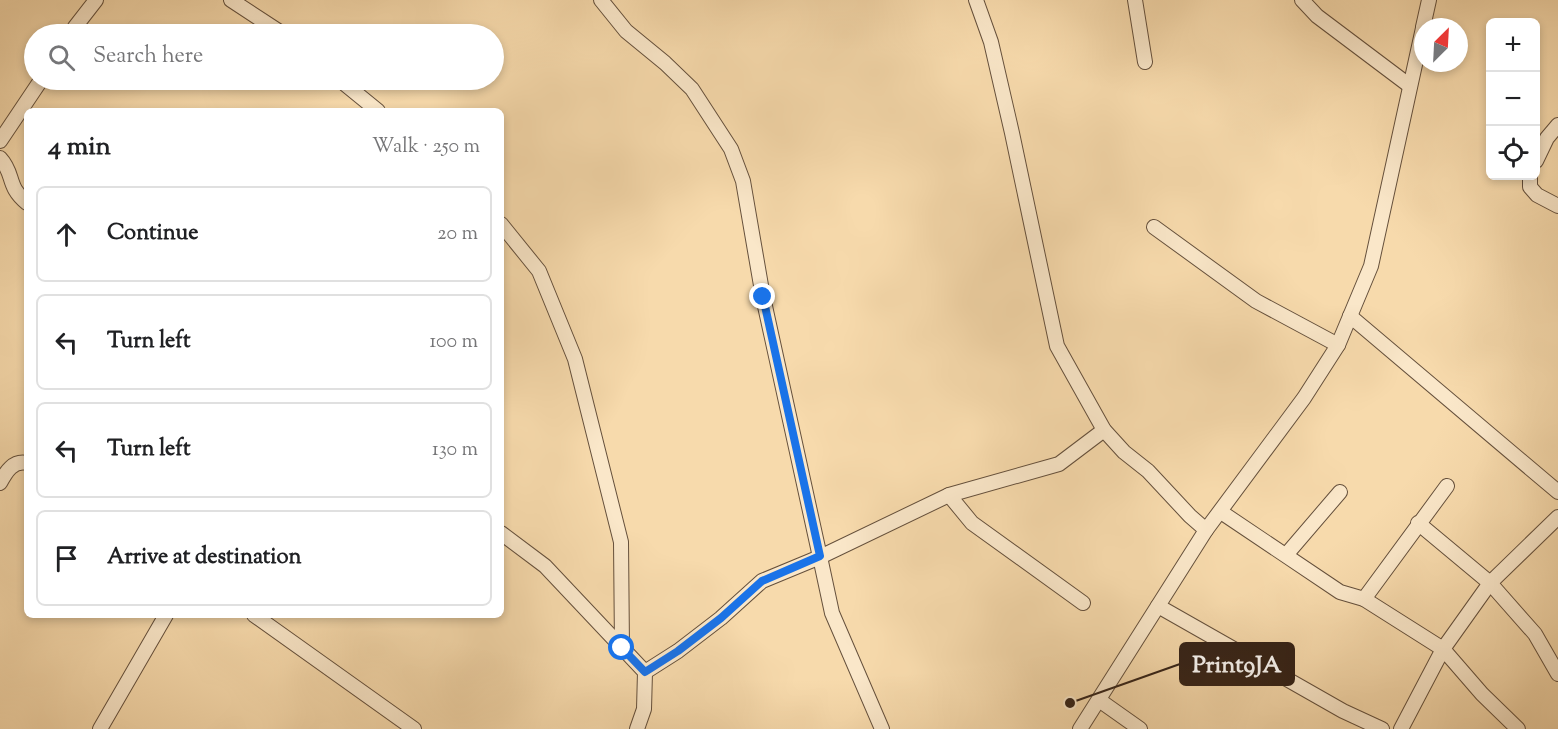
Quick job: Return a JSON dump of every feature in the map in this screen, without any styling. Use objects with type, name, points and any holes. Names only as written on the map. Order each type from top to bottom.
[{"type":"street","points":[[77,24],[96,0]]},
{"type":"street","points":[[231,0],[268,24]]},
{"type":"street","points":[[601,0],[626,31],[692,89],[731,149],[743,181],[763,297],[832,613],[882,729]]},
{"type":"street","points":[[976,0],[990,42],[1007,110],[1058,346],[1104,430],[1206,530]]},
{"type":"street","points":[[1136,0],[1145,62]]},
{"type":"street","points":[[1302,0],[1317,16],[1410,86]]},
{"type":"street","points":[[1425,18],[1429,0]]},
{"type":"street","points":[[1080,729],[1206,530],[1304,398],[1338,345],[1371,266],[1414,68]]},
{"type":"street","points":[[0,141],[34,90]]},
{"type":"street","points":[[352,90],[374,108]]},
{"type":"street","points":[[1540,153],[1547,138],[1558,124]]},
{"type":"street","points":[[0,158],[7,166],[12,187],[24,201]]},
{"type":"street","points":[[1530,180],[1530,187],[1537,195],[1558,206]]},
{"type":"street","points":[[504,228],[539,271],[575,359],[621,542],[622,648]]},
{"type":"street","points":[[1154,228],[1256,302],[1338,345]]},
{"type":"street","points":[[1350,316],[1558,492]]},
{"type":"street","points":[[645,672],[678,651],[721,618],[762,581],[949,495],[1059,464],[1104,430]]},
{"type":"street","points":[[0,483],[12,466],[24,462]]},
{"type":"street","points":[[1364,599],[1447,486]]},
{"type":"street","points":[[1286,555],[1340,492]]},
{"type":"street","points":[[949,495],[972,523],[1083,603]]},
{"type":"street","points":[[1221,512],[1340,592],[1364,599],[1443,650],[1511,726]]},
{"type":"street","points":[[1401,729],[1443,650],[1490,583],[1558,517]]},
{"type":"street","points":[[1418,523],[1490,583],[1535,634],[1558,674]]},
{"type":"street","points":[[504,535],[545,566],[645,672],[644,709],[637,729]]},
{"type":"street","points":[[1158,606],[1237,653],[1343,711],[1382,729]]},
{"type":"street","points":[[100,729],[163,618]]},
{"type":"street","points":[[258,618],[414,729]]},
{"type":"street","points":[[1099,700],[1140,729]]},
{"type":"place","name":"Print9JA","points":[[1070,703]]},
{"type":"route","points":[[622,648],[645,672],[678,651],[721,618],[762,581],[820,556],[763,297]]}]
